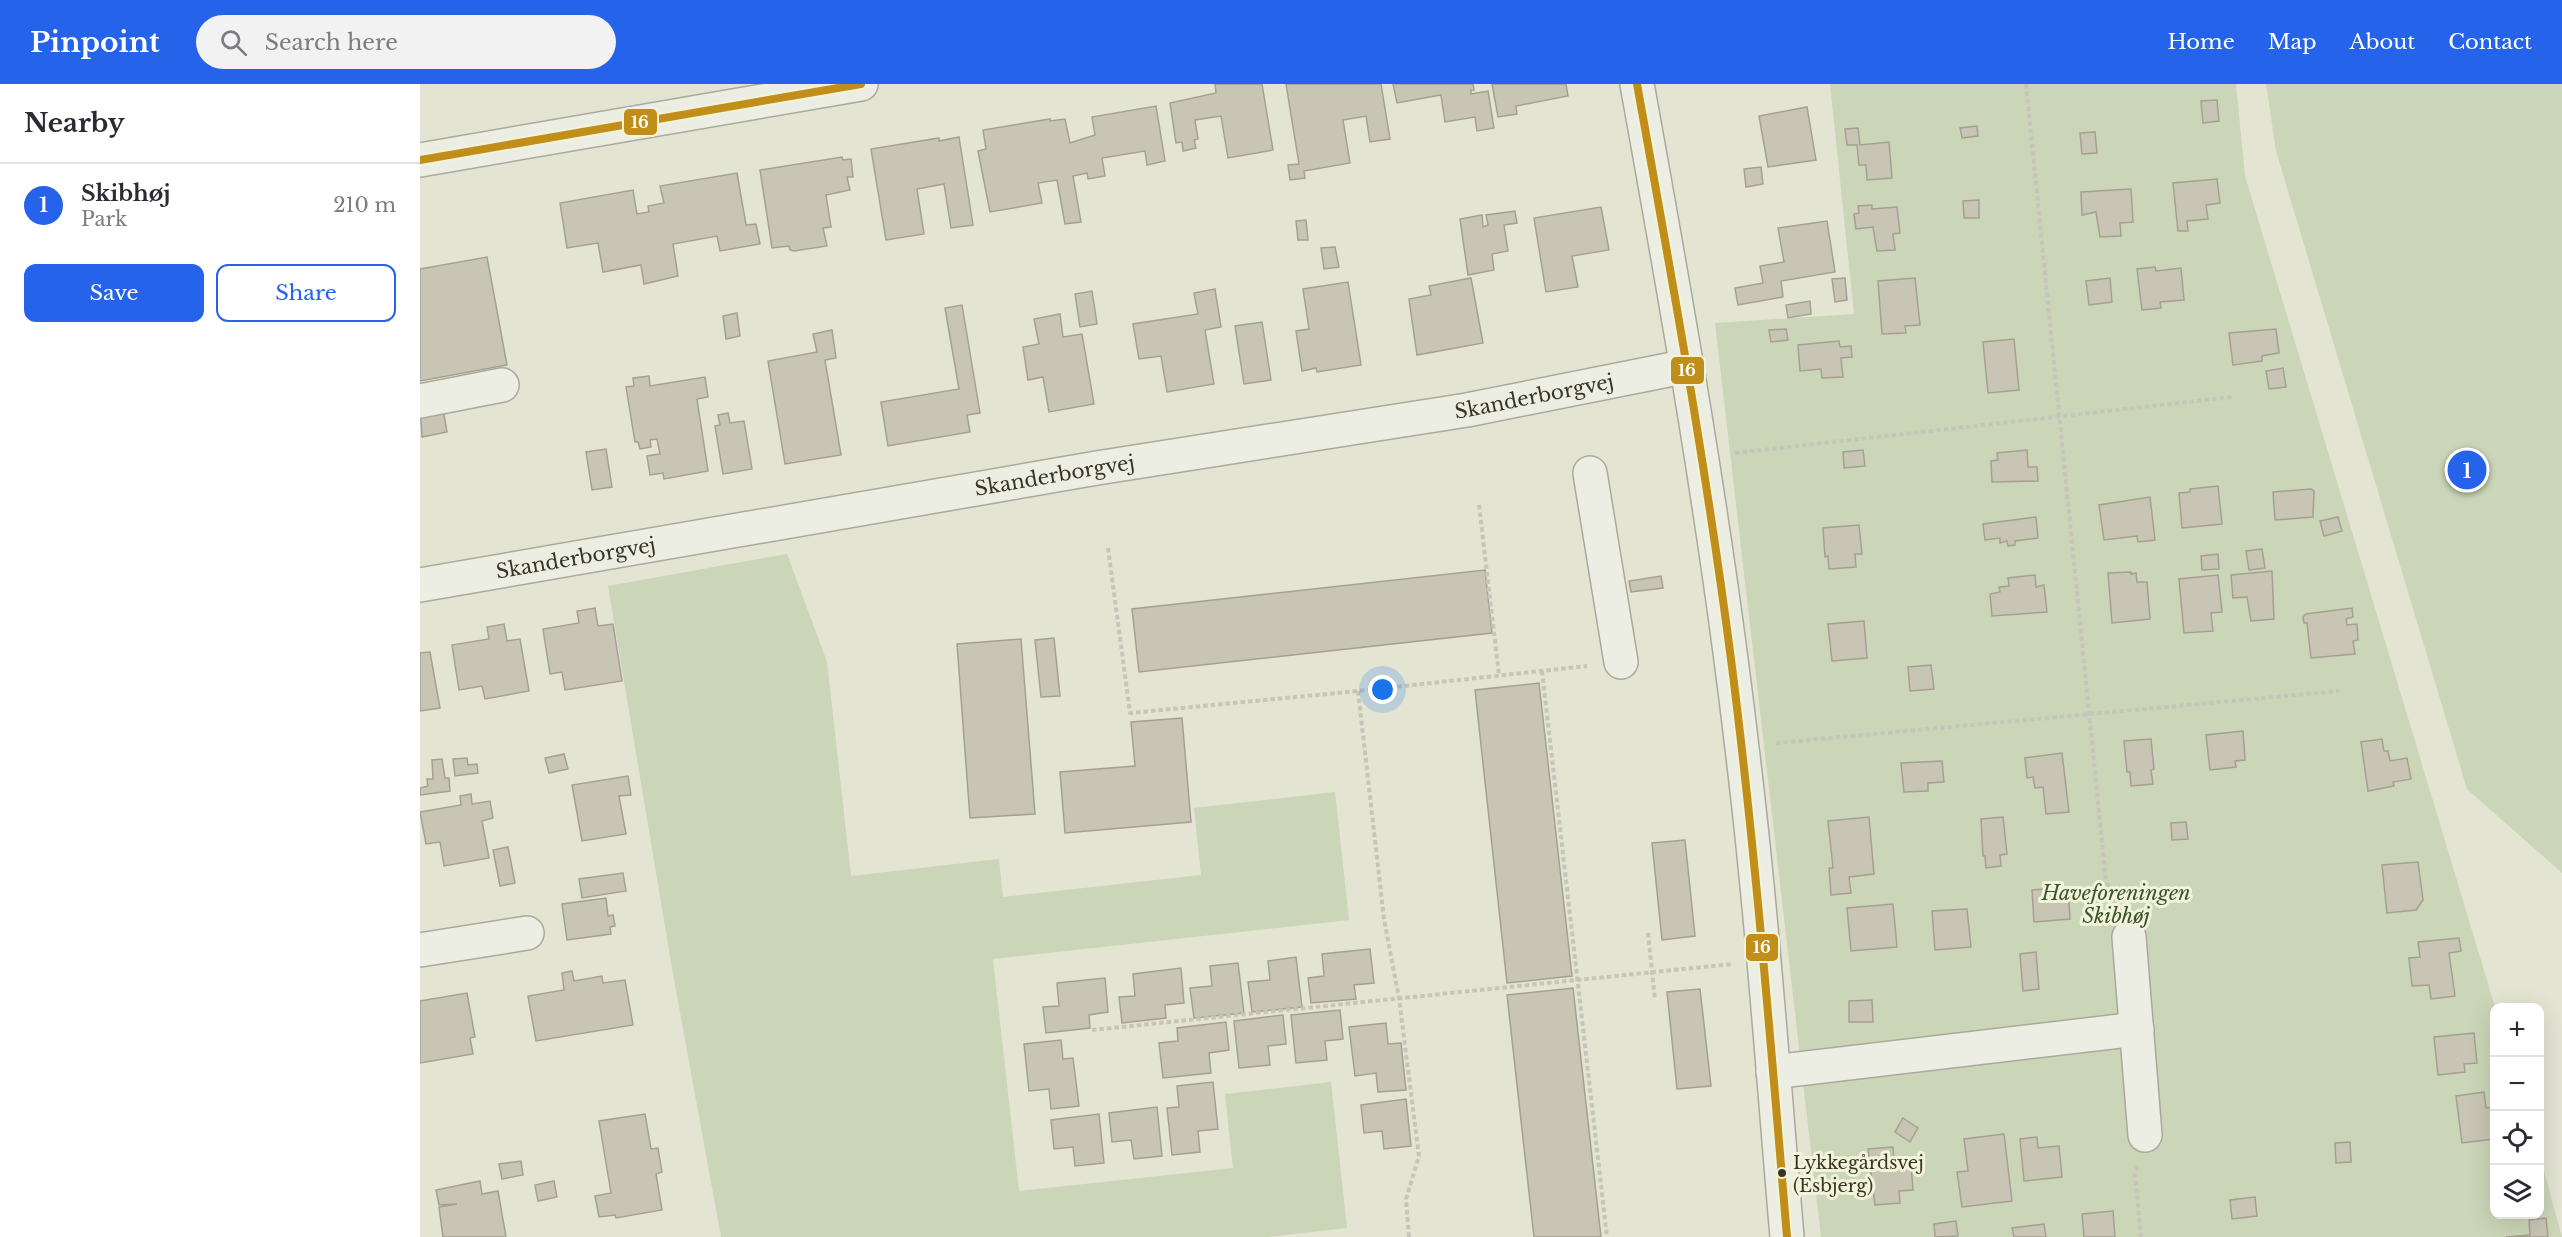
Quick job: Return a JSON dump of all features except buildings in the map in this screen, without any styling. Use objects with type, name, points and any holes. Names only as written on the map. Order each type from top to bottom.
[{"type":"street","points":[[420,160],[861,84]]},
{"type":"street","points":[[1637,84],[1688,366],[1742,746],[1765,961],[1787,1237]]},
{"type":"street","name":"Skanderborgvej","points":[[420,585],[1097,468],[1467,410],[1688,366]]},
{"type":"street","points":[[420,401],[502,386]]},
{"type":"street","points":[[1590,473],[1621,662]]},
{"type":"street","points":[[420,950],[527,933]]},
{"type":"street","points":[[2129,937],[2145,1135]]},
{"type":"street","points":[[1773,1072],[2137,1029]]},
{"type":"path","points":[[2026,84],[2106,882],[2129,937]]},
{"type":"path","points":[[1702,456],[2232,397]]},
{"type":"path","points":[[1479,505],[1499,675]]},
{"type":"path","points":[[1108,548],[1130,713],[1358,692],[1621,662]]},
{"type":"path","points":[[1542,671],[1607,1237]]},
{"type":"path","points":[[1742,746],[2339,691]]},
{"type":"path","points":[[1358,692],[1384,919],[1399,998],[1419,1156],[1406,1199],[1408,1237]]},
{"type":"path","points":[[1648,933],[1655,1000]]},
{"type":"path","points":[[1092,1030],[1765,961]]},
{"type":"path","points":[[2141,1237],[2135,1175],[2145,1135]]},
{"type":"green space","name":"Haveforeningen Skibhøj","points":[[1830,84],[2236,84],[2245,176],[2494,1003],[2490,1003],[2490,1219],[2544,1219],[2544,1171],[2562,1237],[1821,1237],[1715,323],[1854,314]]},
{"type":"green space","points":[[2266,84],[2562,84],[2562,873],[2467,789],[2276,151]]},
{"type":"green space","points":[[787,554],[827,662],[851,876],[999,859],[1003,897],[1201,875],[1194,808],[1335,792],[1349,920],[993,959],[1019,1191],[1233,1168],[1225,1094],[1331,1082],[1347,1228],[1267,1237],[721,1237],[673,974],[608,586]]},
{"type":"transit line","name":"16","points":[[420,160],[861,84]]},
{"type":"transit line","name":"16","points":[[1637,84],[1700,448],[1732,667],[1756,880],[1787,1237]]},
{"type":"place","name":"Skibhøj","points":[[2467,470]]},
{"type":"place","name":"Lykkegårdsvej (Esbjerg)","points":[[1782,1173]]}]
